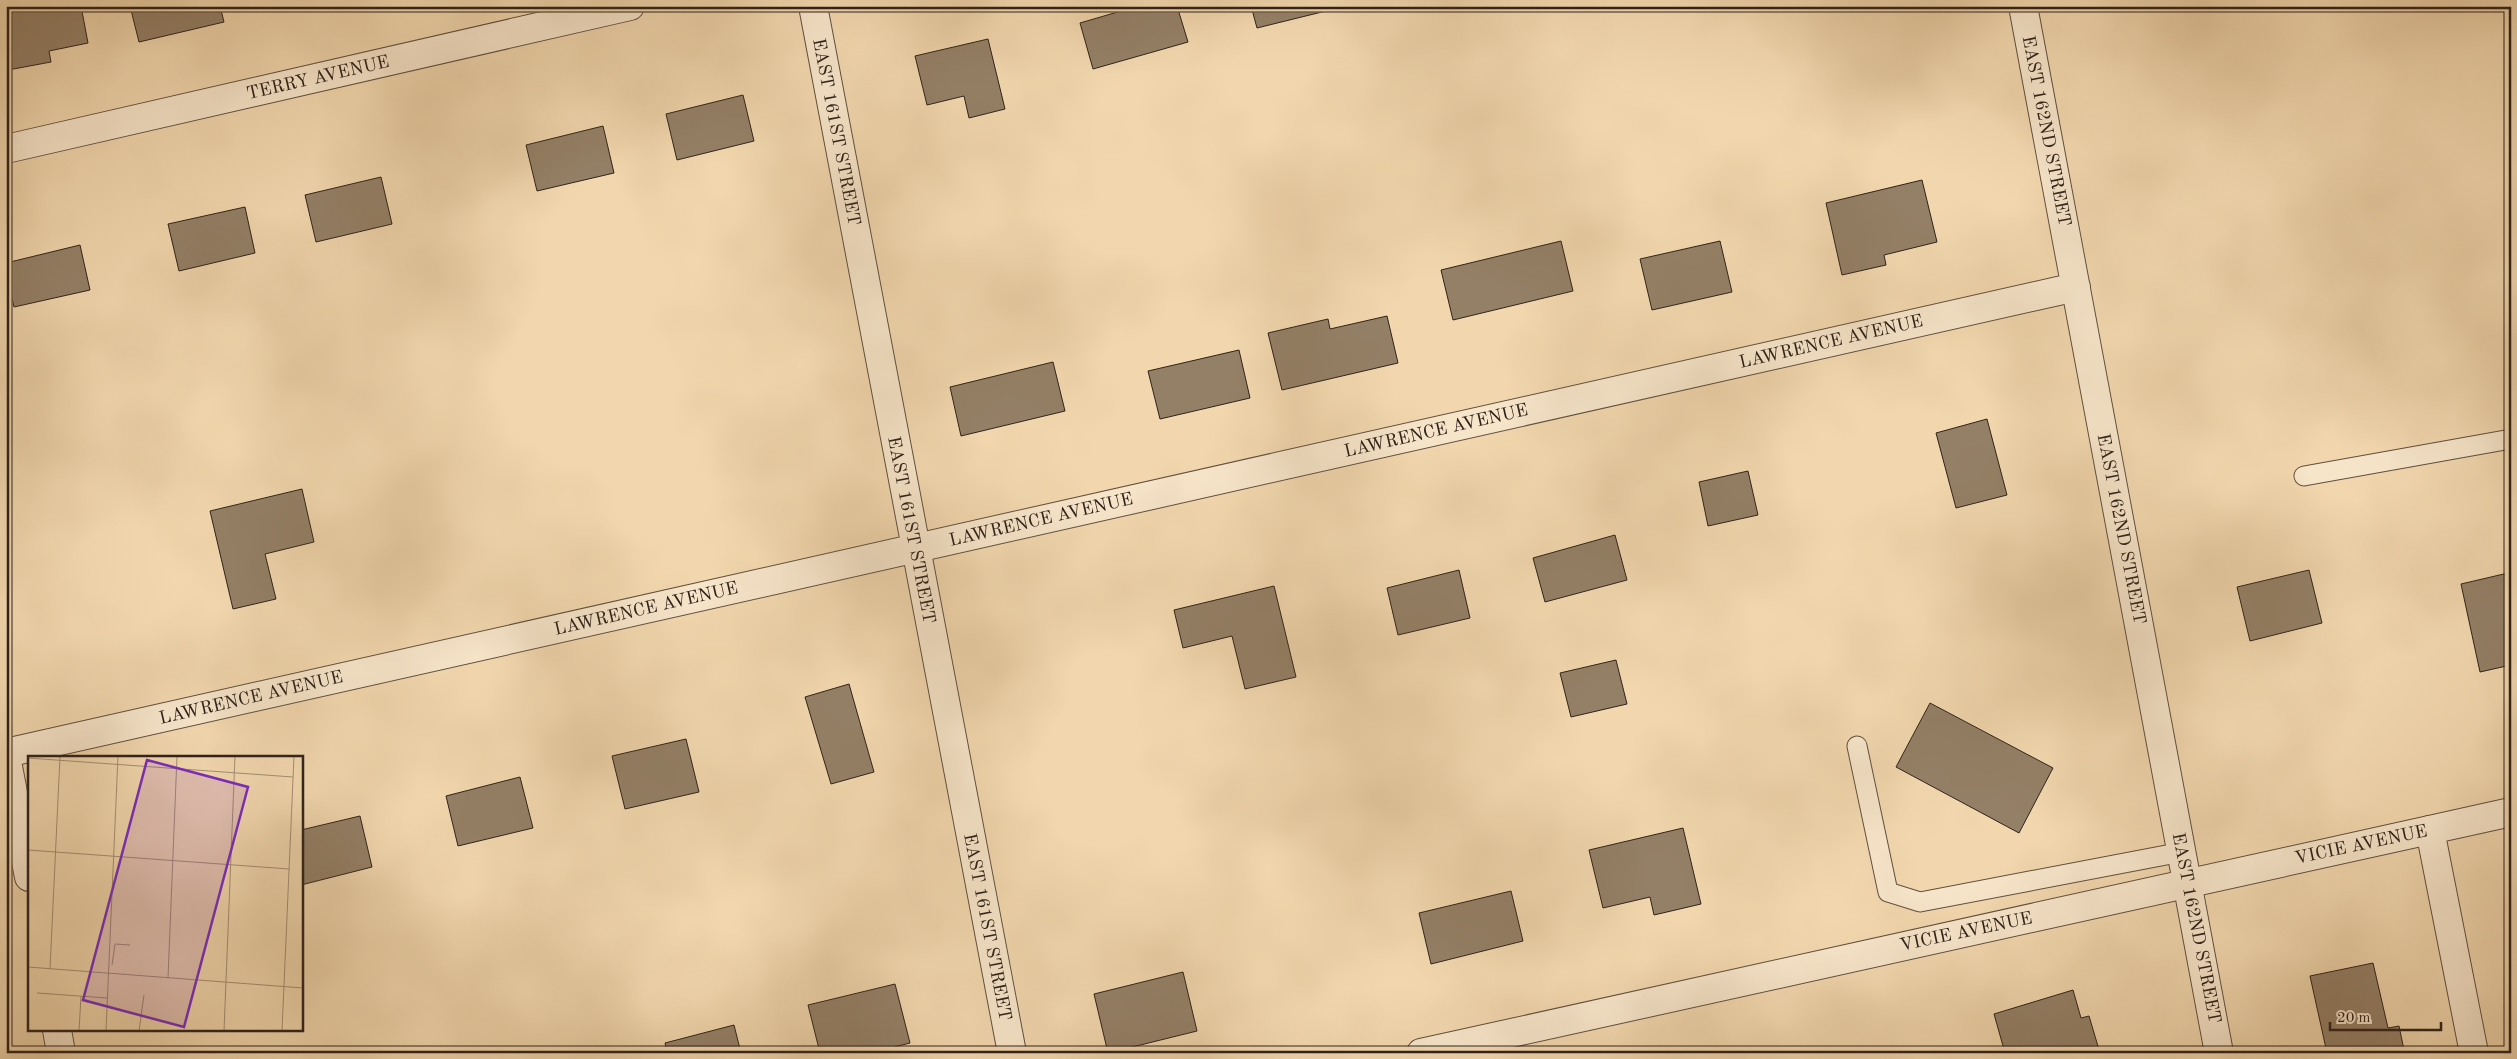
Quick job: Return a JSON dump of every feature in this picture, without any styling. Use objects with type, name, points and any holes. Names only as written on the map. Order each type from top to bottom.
[{"type":"street","name":"TERRY AVENUE","points":[[6,149],[630,6]]},
{"type":"street","name":"EAST 161ST STREET","points":[[813,6],[914,549],[1012,1053]]},
{"type":"street","name":"EAST 162ND STREET","points":[[2023,6],[2219,1053]]},
{"type":"street","name":"LAWRENCE AVENUE","points":[[6,755],[2076,287]]},
{"type":"street","points":[[6,755],[28,872]]},
{"type":"street","name":"VICIE AVENUE","points":[[1421,1053],[2511,812]]},
{"type":"street","points":[[2430,830],[2474,1053]]},
{"type":"street","points":[[57,1032],[62,1053]]},
{"type":"lane","points":[[2304,476],[2511,439]]},
{"type":"lane","points":[[1857,746],[1888,892],[1920,902],[2182,852]]},
{"type":"building","points":[[6,6],[81,6],[88,43],[49,51],[51,62],[8,70]]},
{"type":"building","points":[[130,6],[220,6],[224,22],[139,42]]},
{"type":"building","points":[[1138,6],[1177,6],[1188,42],[1093,69],[1080,23]]},
{"type":"building","points":[[1251,6],[1329,6],[1330,10],[1257,28]]},
{"type":"building","points":[[988,39],[1005,109],[969,118],[964,96],[927,105],[915,56]]},
{"type":"building","points":[[743,95],[754,141],[677,160],[666,114]]},
{"type":"building","points":[[603,126],[614,173],[537,191],[526,145]]},
{"type":"building","points":[[381,177],[392,224],[316,242],[305,195]]},
{"type":"building","points":[[1922,180],[1937,242],[1884,255],[1886,265],[1842,275],[1826,203]]},
{"type":"building","points":[[245,207],[255,253],[179,271],[168,224]]},
{"type":"building","points":[[1561,241],[1573,291],[1453,320],[1441,270]]},
{"type":"building","points":[[1720,241],[1732,292],[1652,310],[1640,259]]},
{"type":"building","points":[[80,245],[90,290],[14,307],[6,274],[6,263]]},
{"type":"building","points":[[1387,316],[1398,363],[1282,390],[1268,333],[1328,319],[1330,329]]},
{"type":"building","points":[[1239,350],[1250,398],[1160,419],[1148,371]]},
{"type":"building","points":[[1053,362],[1065,411],[961,436],[950,387]]},
{"type":"building","points":[[1987,419],[2007,495],[1956,508],[1936,433]]},
{"type":"building","points":[[1748,471],[1758,515],[1708,526],[1699,482]]},
{"type":"building","points":[[302,489],[314,542],[265,554],[276,599],[233,609],[210,511]]},
{"type":"building","points":[[1615,535],[1627,580],[1545,602],[1533,558]]},
{"type":"building","points":[[1459,570],[1470,618],[1398,635],[1387,588]]},
{"type":"building","points":[[2309,570],[2322,623],[2250,641],[2237,587]]},
{"type":"building","points":[[2508,573],[2511,583],[2511,665],[2480,672],[2461,584]]},
{"type":"building","points":[[1274,586],[1296,677],[1245,689],[1232,636],[1183,648],[1174,610]]},
{"type":"building","points":[[1616,660],[1627,704],[1571,717],[1560,673]]},
{"type":"building","points":[[849,684],[874,772],[831,784],[805,697]]},
{"type":"building","points":[[1930,703],[2053,768],[2019,833],[1896,767]]},
{"type":"building","points":[[686,739],[699,792],[625,809],[612,756]]},
{"type":"building","points":[[520,777],[533,828],[458,846],[446,796]]},
{"type":"building","points":[[360,816],[372,867],[302,885],[302,830]]},
{"type":"building","points":[[1683,828],[1701,904],[1654,915],[1650,897],[1603,908],[1589,850]]},
{"type":"building","points":[[1511,891],[1523,941],[1431,964],[1419,913]]},
{"type":"building","points":[[2373,963],[2388,1028],[2399,1026],[2404,1050],[2391,1053],[2327,1053],[2310,976]]},
{"type":"building","points":[[1183,972],[1197,1031],[1108,1053],[1094,994]]},
{"type":"building","points":[[895,984],[910,1043],[871,1053],[820,1053],[808,1005]]},
{"type":"building","points":[[2073,990],[2081,1018],[2089,1016],[2100,1053],[2047,1053],[2046,1047],[2028,1053],[2005,1053],[1994,1014]]},
{"type":"building","points":[[734,1025],[741,1053],[667,1053],[665,1043]]}]
